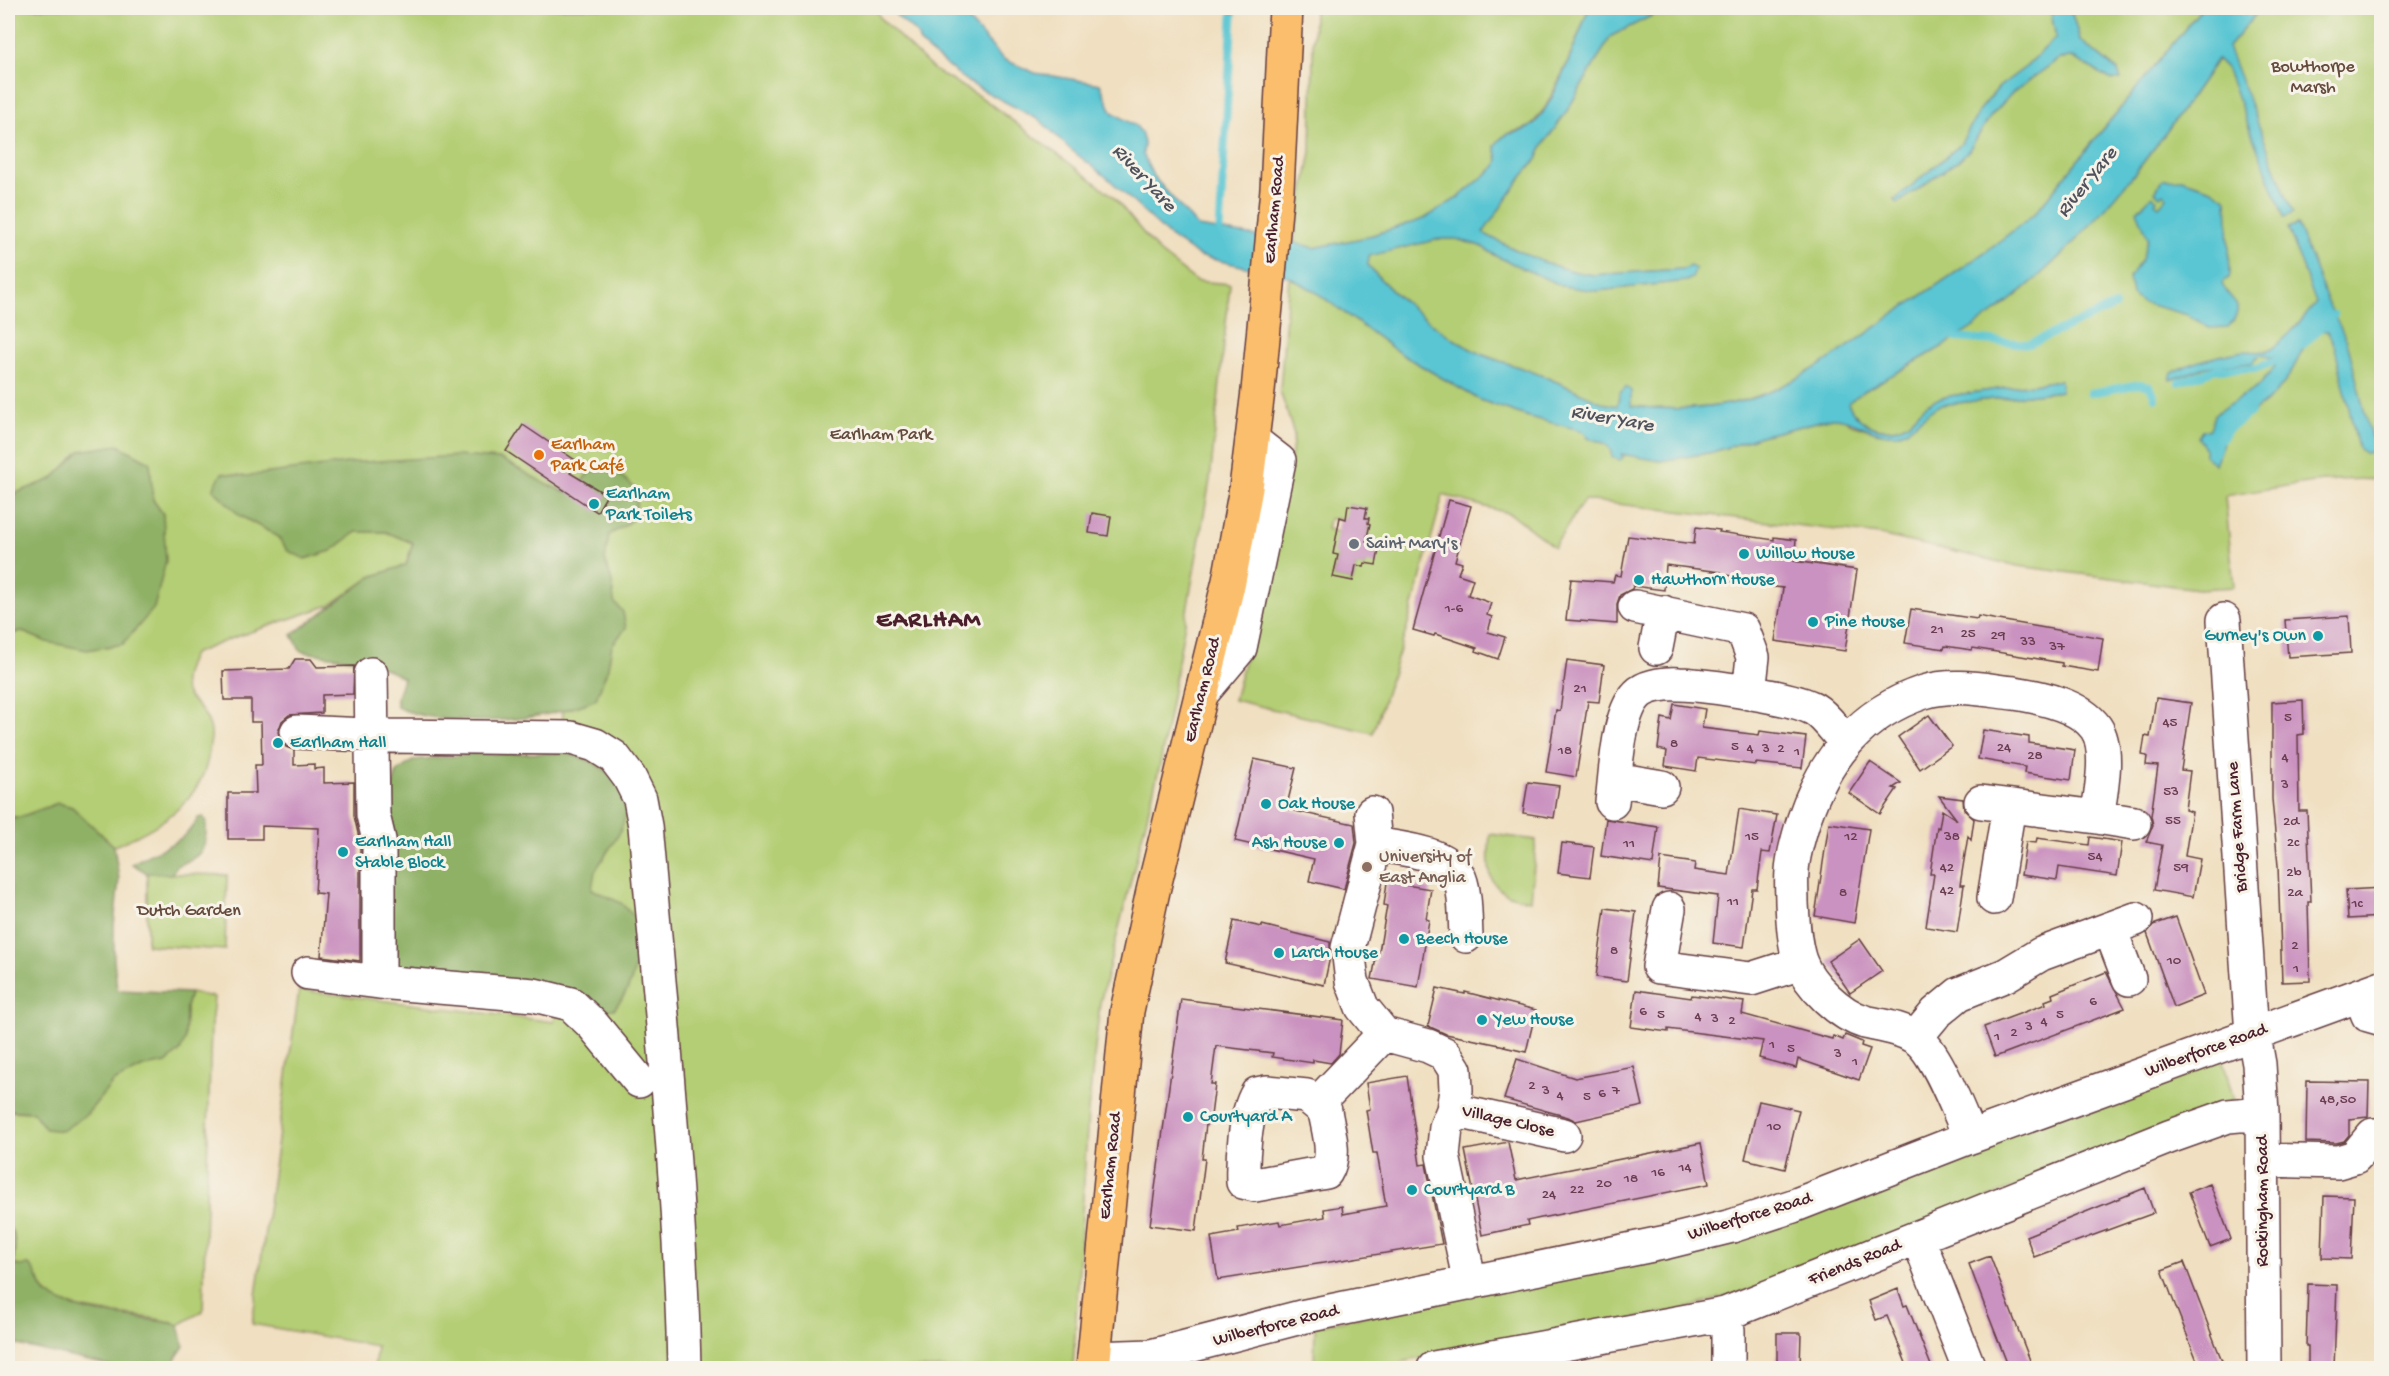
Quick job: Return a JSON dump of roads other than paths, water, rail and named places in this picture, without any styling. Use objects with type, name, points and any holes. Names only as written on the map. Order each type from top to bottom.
[{"type":"main road","name":"Earlham Road","points":[[1093,1363],[1127,1011],[1229,582],[1246,488],[1277,189],[1286,8]]},
{"type":"street","points":[[1656,648],[1649,609],[1743,630],[1753,657],[1749,693]]},
{"type":"street","name":"Bridge Farm Lane","points":[[2224,620],[2251,1020],[2254,1034]]},
{"type":"street","points":[[371,674],[373,815],[379,840],[379,982]]},
{"type":"street","points":[[1662,787],[1614,790],[1623,726],[1630,704],[1640,692],[1659,685],[1680,684],[1749,693],[1815,709],[1846,742]]},
{"type":"street","points":[[1970,1137],[1940,1071],[1923,1044],[1916,1037],[1890,1027],[1862,1021],[1838,1009],[1819,990],[1801,963],[1793,923],[1791,871],[1799,833],[1812,796],[1828,765],[1846,742],[1867,722],[1895,705],[1926,692],[1964,687],[2033,696],[2069,706],[2097,730],[2105,766],[2097,817]]},
{"type":"street","points":[[297,732],[571,738],[595,745],[614,757],[629,777],[640,799],[643,817],[667,1062],[681,1281],[684,1368]]},
{"type":"street","points":[[1994,898],[1995,804],[2134,823]]},
{"type":"street","points":[[1466,936],[1464,901],[1459,876],[1443,860],[1374,829],[1348,948],[1352,981],[1362,1007],[1384,1034],[1428,1046],[1445,1054],[1455,1070],[1456,1090],[1453,1110],[1446,1127],[1443,1156],[1470,1283]]},
{"type":"street","points":[[1669,909],[1659,967],[1751,979],[1801,963]]},
{"type":"street","points":[[1916,1037],[1936,1013],[1959,994],[2006,975],[2041,954],[2123,924],[2129,979]]},
{"type":"street","points":[[308,973],[534,996],[571,1004],[593,1024],[639,1081],[669,1111]]},
{"type":"street","points":[[2371,991],[2368,1015],[2382,1019]]},
{"type":"street","name":"Wilberforce Road","points":[[1093,1363],[1151,1356],[1300,1317],[1667,1242],[1732,1226],[1793,1206],[1970,1137],[2371,991]]},
{"type":"street","points":[[1318,1103],[1384,1034]]},
{"type":"street","name":"Rockingham Road","points":[[2254,1034],[2259,1064],[2262,1113],[2264,1368]]},
{"type":"street","points":[[639,1081],[667,1062]]},
{"type":"street","name":"Village Close","points":[[1453,1110],[1564,1135]]},
{"type":"street","name":"Friends Road","points":[[1434,1368],[1725,1314],[2178,1133],[2228,1116],[2262,1113]]},
{"type":"street","points":[[2263,1160],[2338,1162],[2355,1156],[2373,1135],[2382,1135]]},
{"type":"street","points":[[1918,1238],[1969,1368]]},
{"type":"street","points":[[1725,1314],[1728,1329],[1728,1368]]},
{"type":"water","name":"River Yare","points":[[888,8],[957,8],[1003,59],[1035,73],[1100,84],[1112,112],[1136,126],[1141,132],[1144,143],[1143,154],[1153,176],[1198,227],[1294,242],[1314,248],[1363,238],[1424,219],[1459,197],[1496,166],[1498,160],[1495,146],[1499,141],[1507,135],[1530,127],[1547,106],[1564,72],[1589,8],[1667,8],[1611,36],[1565,114],[1543,145],[1537,159],[1483,233],[1536,259],[1564,269],[1593,275],[1683,269],[1690,266],[1696,269],[1692,278],[1686,281],[1597,291],[1562,286],[1498,257],[1481,246],[1456,239],[1439,239],[1369,256],[1368,265],[1391,290],[1421,316],[1454,339],[1483,355],[1529,371],[1606,404],[1617,406],[1620,393],[1626,387],[1631,391],[1631,406],[1697,408],[1746,400],[1797,379],[1846,348],[1984,253],[2035,213],[2202,8],[2261,8],[2228,47],[2293,213],[2284,217],[2226,68],[2217,59],[2144,162],[2089,227],[2059,257],[1995,312],[1946,344],[1862,392],[1848,403],[1855,415],[1866,424],[1879,429],[1893,429],[1911,421],[1928,404],[1949,396],[2060,380],[2061,391],[1940,405],[1908,429],[1896,434],[1879,433],[1832,418],[1761,436],[1713,452],[1661,461],[1621,454],[1623,458],[1620,460],[1612,457],[1607,445],[1588,438],[1580,430],[1529,417],[1480,400],[1401,354],[1313,290],[1289,277],[1199,256],[1168,235],[1110,180],[1070,149],[1041,121],[968,82],[930,52],[920,43],[917,34]]},
{"type":"water","points":[[2050,8],[2070,8],[2080,40],[2118,71],[2121,80],[2112,80],[2072,57],[2060,58],[2012,93],[1990,117],[1969,150],[1959,160],[1898,203],[1895,200],[1960,145],[1980,110],[1999,87],[2027,66],[2056,37]]},
{"type":"water","points":[[2182,179],[2212,189],[2227,199],[2230,274],[2222,284],[2237,308],[2237,313],[2228,327],[2209,328],[2188,315],[2143,303],[2132,295],[2129,278],[2142,259],[2148,238],[2137,211],[2152,196],[2157,200],[2155,203],[2159,206],[2167,197],[2163,193],[2160,196],[2155,192],[2162,180]]},
{"type":"water","points":[[2297,224],[2329,305],[2347,341],[2370,435],[2375,441],[2381,440],[2381,451],[2365,453],[2358,448],[2335,347],[2327,331],[2318,331],[2308,342],[2279,389],[2260,406],[2230,425],[2215,464],[2205,456],[2205,448],[2198,437],[2202,431],[2210,429],[2214,416],[2219,411],[2260,385],[2275,366],[2273,358],[2261,355],[2255,358],[2253,363],[2206,367],[2170,380],[2172,372],[2221,355],[2241,351],[2266,351],[2286,337],[2306,315],[2316,303],[2288,228]]},
{"type":"waterway","points":[[1219,238],[1233,8]]},
{"type":"waterway","points":[[1956,338],[2029,344],[2115,306]]},
{"type":"waterway","points":[[2303,345],[2334,315]]},
{"type":"waterway","points":[[2179,382],[2217,369],[2257,368],[2281,359]]},
{"type":"waterway","points":[[2090,393],[2140,384],[2150,386],[2155,398]]},
{"type":"waterway","points":[[2223,438],[2227,430],[2251,412]]},
{"type":"place","name":"Earlham Park Café","points":[[539,455]]},
{"type":"place","name":"Earlham Park Toilets","points":[[594,504]]},
{"type":"place","name":"Saint Mary's","points":[[1354,544]]},
{"type":"place","name":"Willow House","points":[[1744,554]]},
{"type":"place","name":"Hawthorn House","points":[[1639,580]]},
{"type":"place","name":"Pine House","points":[[1813,622]]},
{"type":"place","name":"Gurney's Own","points":[[2318,636]]},
{"type":"place","name":"Earlham Hall","points":[[278,743]]},
{"type":"place","name":"Oak House","points":[[1266,804]]},
{"type":"place","name":"Ash House","points":[[1339,843]]},
{"type":"place","name":"Earlham Hall Stable Block","points":[[343,852]]},
{"type":"place","name":"University of East Anglia","points":[[1367,867]]},
{"type":"place","name":"Beech House","points":[[1404,939]]},
{"type":"place","name":"Larch House","points":[[1279,953]]},
{"type":"place","name":"Yew House","points":[[1482,1020]]},
{"type":"place","name":"Courtyard A","points":[[1188,1117]]},
{"type":"place","name":"Courtyard B","points":[[1412,1190]]},
{"type":"district","name":"EARLHAM","points":[[929,621]]},
{"type":"park label","name":"Bowthorpe Marsh","points":[[2313,77]]},
{"type":"park label","name":"Earlham Park","points":[[881,435]]},
{"type":"park label","name":"Dutch Garden","points":[[189,911]]}]
